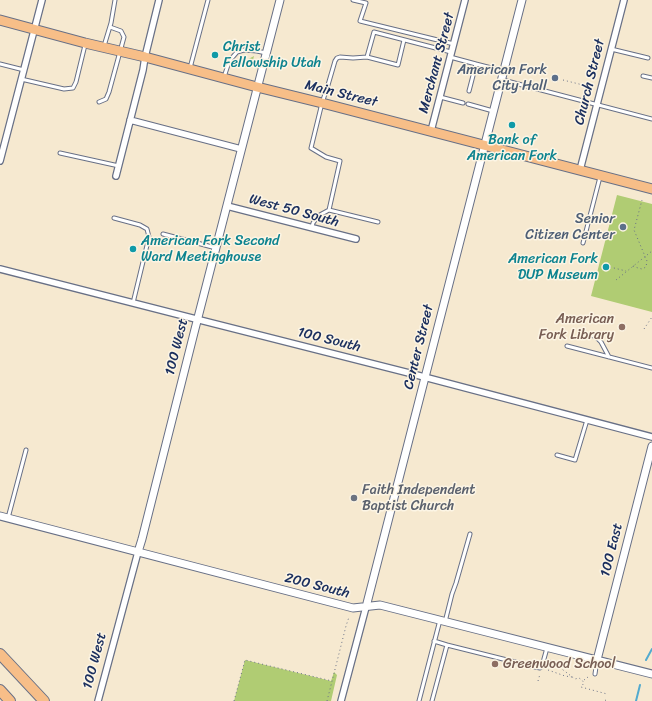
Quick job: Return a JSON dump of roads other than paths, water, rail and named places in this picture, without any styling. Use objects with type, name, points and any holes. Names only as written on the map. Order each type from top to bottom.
[{"type":"highway","points":[[0,654],[44,701]]},
{"type":"highway","points":[[0,690],[10,701]]},
{"type":"main road","name":"Main Street","points":[[0,20],[652,189]]},
{"type":"street","points":[[0,161],[42,0]]},
{"type":"street","points":[[116,176],[143,70],[158,0]]},
{"type":"street","name":"100 West","points":[[98,701],[142,539],[280,0]]},
{"type":"street","name":"Merchant Street","points":[[431,131],[465,0]]},
{"type":"street","name":"Center Street","points":[[341,701],[522,0]]},
{"type":"street","name":"Church Street","points":[[580,170],[624,0]]},
{"type":"street","points":[[130,120],[241,149]]},
{"type":"street","name":"West 50 South","points":[[227,206],[356,239]]},
{"type":"street","name":"100 South","points":[[0,269],[652,437]]},
{"type":"street","name":"100 East","points":[[597,660],[652,446]]},
{"type":"street","name":"200 South","points":[[0,516],[353,608],[380,605],[652,674]]},
{"type":"lane","points":[[104,48],[115,0]]},
{"type":"lane","points":[[190,70],[208,0]]},
{"type":"lane","points":[[354,0],[366,3],[360,21],[454,44]]},
{"type":"lane","points":[[98,102],[106,99],[109,92],[123,35],[121,31],[110,27]]},
{"type":"lane","points":[[368,57],[374,32],[404,40],[476,64],[504,71]]},
{"type":"lane","points":[[329,210],[340,161],[326,157],[311,148],[322,103],[335,61],[340,57],[368,57],[398,65],[404,40]]},
{"type":"lane","points":[[21,79],[64,89],[72,88],[75,86],[85,43]]},
{"type":"lane","points":[[611,49],[648,58]]},
{"type":"lane","points":[[224,79],[228,65],[237,52],[244,50],[267,53]]},
{"type":"lane","points":[[0,64],[24,70]]},
{"type":"lane","points":[[469,91],[476,64]]},
{"type":"lane","points":[[643,76],[652,78]]},
{"type":"lane","points":[[501,80],[652,119]]},
{"type":"lane","points":[[440,97],[463,103]]},
{"type":"lane","points":[[468,104],[493,111]]},
{"type":"lane","points":[[60,153],[119,166]]},
{"type":"lane","points":[[583,243],[600,175]]},
{"type":"lane","points":[[312,228],[313,223],[318,216],[329,210],[378,222]]},
{"type":"lane","points":[[114,218],[140,225],[147,229],[149,237],[133,303]]},
{"type":"lane","points":[[163,234],[216,248]]},
{"type":"lane","points":[[592,335],[601,342],[609,357]]},
{"type":"lane","points":[[567,346],[652,368]]},
{"type":"lane","points":[[557,455],[576,460],[587,420]]},
{"type":"lane","points":[[8,518],[26,450]]},
{"type":"lane","points":[[419,701],[434,641],[443,621],[456,583],[470,534]]},
{"type":"lane","points":[[434,641],[540,668],[542,666],[547,648]]},
{"type":"lane","points":[[432,701],[447,644]]},
{"type":"lane","points":[[595,674],[597,660]]},
{"type":"waterway","points":[[646,660],[652,649]]},
{"type":"waterway","points":[[636,701],[640,685]]},
{"type":"place","name":"Christ Fellowship Utah","points":[[215,55]]},
{"type":"place","name":"American Fork City Hall","points":[[555,78]]},
{"type":"place","name":"Bank of American Fork","points":[[512,125]]},
{"type":"place","name":"Senior Citizen Center","points":[[623,227]]},
{"type":"place","name":"American Fork Second Ward Meetinghouse","points":[[133,249]]},
{"type":"place","name":"American Fork DUP Museum","points":[[606,267]]},
{"type":"place","name":"American Fork Library","points":[[622,327]]},
{"type":"place","name":"Faith Independent Baptist Church","points":[[354,498]]},
{"type":"place","name":"Greenwood School","points":[[495,664]]}]
